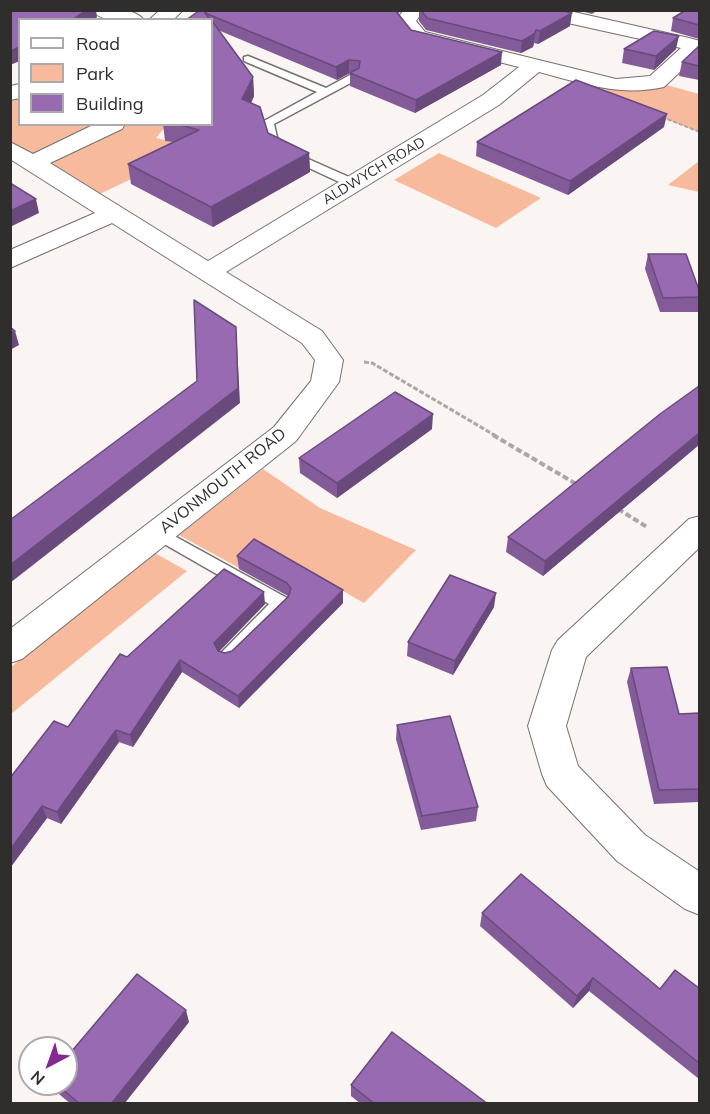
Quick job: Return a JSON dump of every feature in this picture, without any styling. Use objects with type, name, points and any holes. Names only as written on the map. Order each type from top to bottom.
[{"type":"street","points":[[101,10],[127,18]]},
{"type":"street","points":[[415,10],[405,21],[418,36],[616,85],[656,82],[697,46]]},
{"type":"street","points":[[536,10],[697,46]]},
{"type":"street","name":"ALDWYCH ROAD","points":[[209,272],[491,100],[535,65]]},
{"type":"street","points":[[21,156],[108,126]]},
{"type":"street","points":[[21,156],[312,337],[329,360]]},
{"type":"street","points":[[10,260],[113,214]]},
{"type":"street","name":"AVONMOUTH ROAD","points":[[10,649],[285,434],[325,382],[329,360]]},
{"type":"street","points":[[689,536],[570,650],[547,726],[561,774],[631,848],[699,896]]},
{"type":"lane","points":[[248,59],[326,92]]},
{"type":"lane","points":[[354,77],[268,123],[274,148],[354,184]]},
{"type":"lane","points":[[158,533],[281,603],[226,657]]},
{"type":"path","points":[[329,360],[372,363],[587,491]]},
{"type":"path","points":[[617,509],[689,536]]},
{"type":"green space","points":[[656,82],[699,94],[699,132],[603,95],[610,84]]},
{"type":"green space","points":[[18,90],[18,126],[166,126],[156,138],[186,145],[165,163],[89,199],[11,149],[10,94]]},
{"type":"green space","points":[[439,153],[541,198],[496,228],[394,180]]},
{"type":"green space","points":[[699,161],[699,192],[668,185]]},
{"type":"green space","points":[[263,469],[320,508],[416,550],[364,603],[263,545],[239,568],[179,535]]},
{"type":"green space","points":[[153,552],[187,571],[11,714],[11,667]]},
{"type":"building","points":[[10,10],[86,10],[75,18],[18,18],[18,48],[10,51]]},
{"type":"building","points":[[203,10],[209,18],[189,18]]},
{"type":"building","points":[[209,10],[395,10],[411,30],[502,52],[416,100],[350,73],[359,68],[360,61],[349,60],[336,67],[205,13]]},
{"type":"building","points":[[421,10],[559,10],[572,13],[540,31],[536,30],[534,34],[522,41],[427,18]]},
{"type":"building","points":[[686,10],[699,10],[699,25],[673,18]]},
{"type":"building","points":[[213,22],[253,77],[242,99],[260,107],[268,133],[309,153],[211,207],[128,164],[199,130],[184,126],[213,126]]},
{"type":"building","points":[[654,31],[679,36],[656,56],[624,49]]},
{"type":"building","points":[[699,46],[699,66],[682,62]]},
{"type":"building","points":[[576,80],[667,114],[570,181],[477,142]]},
{"type":"building","points":[[10,183],[36,199],[10,211]]},
{"type":"building","points":[[648,254],[686,254],[699,290],[699,297],[663,298]]},
{"type":"building","points":[[194,300],[236,327],[238,388],[10,565],[10,520],[197,381]]},
{"type":"building","points":[[699,386],[699,433],[545,561],[508,537],[660,414]]},
{"type":"building","points":[[395,392],[433,414],[337,483],[299,458]]},
{"type":"building","points":[[254,539],[343,590],[238,696],[180,660],[130,735],[116,730],[57,812],[42,806],[10,850],[10,778],[54,721],[68,727],[120,654],[127,657],[224,569],[264,592],[214,643],[218,651],[225,653],[232,651],[288,597],[291,589],[287,583],[237,556]]},
{"type":"building","points":[[450,575],[496,593],[455,661],[408,642]]},
{"type":"building","points":[[667,667],[679,714],[699,713],[699,789],[659,790],[631,668]]},
{"type":"building","points":[[450,716],[478,807],[422,816],[397,725]]},
{"type":"building","points":[[521,874],[660,989],[675,970],[699,988],[699,1063],[593,978],[577,996],[482,913]]},
{"type":"building","points":[[137,974],[186,1010],[111,1104],[80,1104],[70,1096],[78,1096],[78,1044]]},
{"type":"building","points":[[392,1032],[488,1104],[375,1104],[351,1085]]}]
